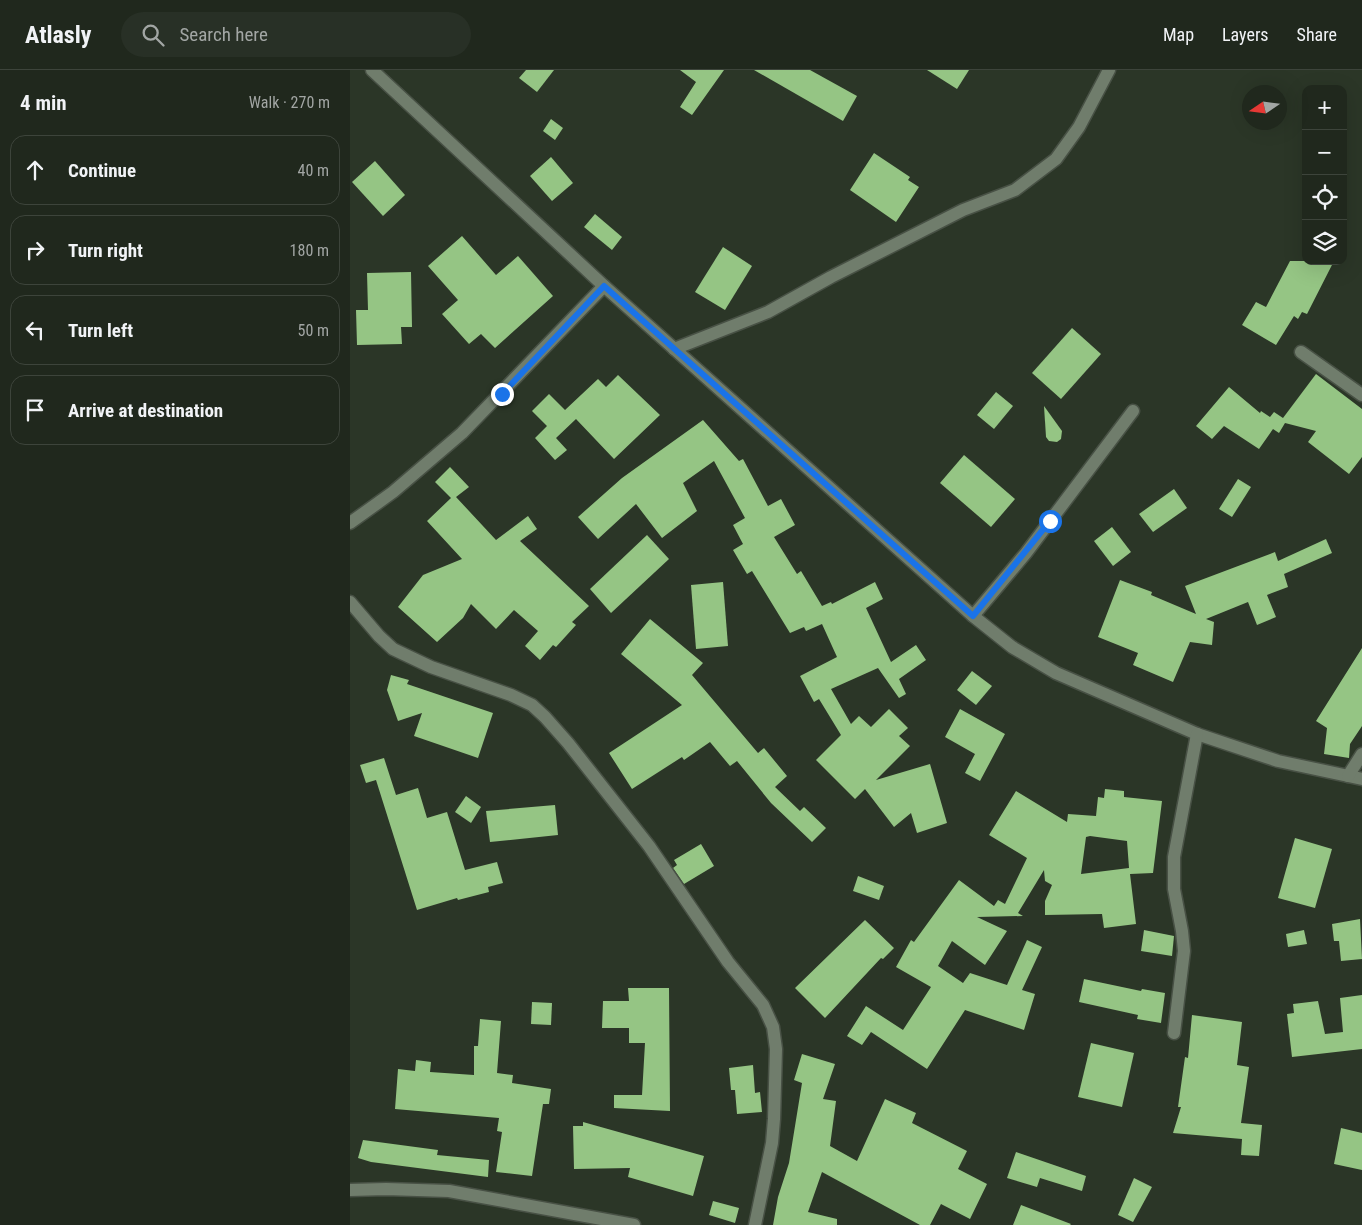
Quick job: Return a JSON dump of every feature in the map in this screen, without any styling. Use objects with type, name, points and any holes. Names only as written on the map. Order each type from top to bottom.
[{"type":"street","points":[[372,70],[604,286],[973,616],[1012,647],[1056,673],[1197,734],[1278,761],[1362,778]]},
{"type":"street","points":[[674,349],[768,312],[822,282],[963,210],[1015,190],[1056,159],[1079,127],[1109,70]]},
{"type":"street","points":[[350,523],[394,492],[462,433],[604,286]]},
{"type":"street","points":[[1301,352],[1362,395]]},
{"type":"street","points":[[973,616],[1026,553],[1133,411]]},
{"type":"street","points":[[350,602],[379,636],[393,649],[431,667],[512,695],[532,705],[545,717],[568,743],[649,846],[728,962],[763,1005],[773,1027],[776,1049],[774,1119],[772,1143],[755,1225]]},
{"type":"street","points":[[1174,1033],[1184,951],[1174,889],[1174,857],[1197,734]]},
{"type":"street","points":[[1348,776],[1362,754]]},
{"type":"street","points":[[350,1190],[449,1191],[634,1225]]},
{"type":"building","points":[[526,70],[554,70],[537,92],[519,78]]},
{"type":"building","points":[[680,70],[724,70],[692,115],[680,107],[696,82]]},
{"type":"building","points":[[754,70],[810,70],[857,96],[843,121]]},
{"type":"building","points":[[927,70],[969,70],[957,89]]},
{"type":"building","points":[[551,119],[563,128],[555,140],[543,131]]},
{"type":"building","points":[[874,153],[910,177],[908,180],[919,187],[896,222],[850,190]]},
{"type":"building","points":[[551,157],[573,183],[552,201],[530,176]]},
{"type":"building","points":[[375,161],[405,195],[383,216],[352,182]]},
{"type":"building","points":[[595,214],[622,237],[612,250],[584,227]]},
{"type":"building","points":[[462,236],[496,275],[518,256],[553,296],[495,348],[481,334],[469,344],[442,314],[458,300],[428,266]]},
{"type":"building","points":[[723,247],[752,266],[725,310],[695,292]]},
{"type":"building","points":[[1290,261],[1302,261],[1302,265],[1332,265],[1307,314],[1302,312],[1298,319],[1294,316],[1276,345],[1242,325],[1256,302],[1266,307]]},
{"type":"building","points":[[411,272],[412,327],[401,327],[402,344],[357,345],[356,310],[368,310],[367,273]]},
{"type":"building","points":[[1072,328],[1101,354],[1061,399],[1032,373]]},
{"type":"building","points":[[1316,374],[1362,409],[1362,457],[1349,474],[1308,442],[1316,431],[1285,423],[1279,433],[1273,429],[1259,449],[1224,426],[1212,439],[1196,426],[1229,387],[1260,413],[1261,411],[1270,417],[1274,412],[1283,418]]},
{"type":"building","points":[[618,375],[660,415],[614,459],[576,419],[556,438],[567,450],[555,460],[535,438],[547,426],[532,411],[549,394],[565,410],[598,379],[606,387]]},
{"type":"building","points":[[996,392],[1013,406],[994,429],[977,415]]},
{"type":"building","points":[[1044,406],[1062,431],[1061,439],[1057,442],[1049,441],[1046,437]]},
{"type":"building","points":[[703,420],[739,461],[743,459],[768,506],[781,499],[795,525],[774,537],[797,574],[801,571],[822,606],[831,602],[832,604],[875,582],[883,599],[866,608],[891,662],[916,645],[926,660],[899,679],[906,694],[899,698],[878,668],[831,689],[851,724],[859,716],[871,727],[889,709],[908,728],[899,736],[910,746],[876,780],[930,764],[947,823],[917,833],[911,813],[894,827],[865,789],[855,799],[816,760],[841,735],[819,699],[814,702],[800,676],[837,657],[822,624],[806,631],[804,627],[790,633],[752,571],[747,574],[733,550],[743,544],[733,525],[745,518],[714,461],[683,483],[697,511],[662,538],[636,504],[598,539],[578,517],[622,478]]},
{"type":"building","points":[[964,455],[1015,499],[991,527],[940,483]]},
{"type":"building","points":[[450,467],[469,487],[456,497],[496,540],[528,516],[537,529],[520,541],[589,606],[572,622],[576,625],[556,647],[553,645],[540,660],[525,646],[538,631],[514,610],[496,629],[471,604],[463,618],[437,642],[398,607],[423,575],[462,559],[427,521],[451,498],[435,482]]},
{"type":"building","points":[[1238,479],[1251,487],[1232,517],[1219,509]]},
{"type":"building","points":[[1174,489],[1187,508],[1153,532],[1139,514]]},
{"type":"building","points":[[1112,527],[1131,552],[1113,566],[1094,541]]},
{"type":"building","points":[[647,535],[669,559],[611,613],[590,589]]},
{"type":"building","points":[[1326,539],[1332,553],[1284,574],[1288,587],[1267,595],[1276,617],[1257,625],[1248,602],[1206,619],[1214,622],[1212,645],[1190,642],[1173,682],[1133,665],[1138,653],[1098,637],[1120,580],[1152,592],[1151,595],[1196,614],[1185,586],[1275,552],[1278,561]]},
{"type":"building","points":[[723,582],[728,646],[696,649],[691,585]]},
{"type":"building","points":[[650,619],[703,663],[692,675],[758,753],[764,748],[787,776],[775,787],[800,811],[804,807],[826,828],[812,842],[771,803],[737,761],[730,766],[710,742],[684,760],[682,757],[632,789],[609,753],[682,705],[621,654]]},
{"type":"building","points":[[1362,648],[1362,726],[1350,744],[1349,758],[1324,754],[1327,728],[1316,721]]},
{"type":"building","points":[[972,671],[992,686],[976,705],[957,690]]},
{"type":"building","points":[[391,675],[409,680],[407,684],[493,713],[478,758],[414,736],[422,713],[398,721],[387,690]]},
{"type":"building","points":[[960,709],[1005,734],[980,781],[965,773],[975,754],[945,737]]},
{"type":"building","points":[[384,758],[396,795],[418,788],[427,818],[447,812],[465,870],[497,862],[503,883],[488,887],[489,892],[458,900],[457,898],[417,910],[376,780],[366,783],[360,765]]},
{"type":"building","points":[[1105,789],[1124,791],[1124,797],[1162,801],[1153,873],[1130,874],[1136,924],[1104,928],[1102,914],[1045,915],[1045,901],[1052,885],[1045,881],[1044,870],[1018,913],[1023,916],[977,917],[1007,931],[985,965],[952,941],[938,966],[963,983],[970,973],[1007,985],[1027,940],[1042,947],[1022,990],[1035,994],[1024,1030],[965,1010],[927,1069],[871,1032],[862,1045],[847,1036],[866,1006],[903,1030],[931,987],[896,967],[911,940],[914,942],[959,880],[994,906],[998,900],[1005,904],[1027,858],[989,835],[1016,791],[1067,822],[1068,814],[1096,816],[1098,797],[1104,798]],"holes":[[[1086,837],[1127,841],[1129,868],[1081,874]]]},
{"type":"building","points":[[466,796],[481,807],[471,823],[455,812]]},
{"type":"building","points":[[555,805],[558,835],[490,842],[486,811]]},
{"type":"building","points":[[1295,838],[1332,849],[1315,908],[1278,898]]},
{"type":"building","points":[[701,844],[714,866],[684,884],[673,868],[677,865],[674,860]]},
{"type":"building","points":[[858,876],[884,886],[879,900],[853,891]]},
{"type":"building","points":[[1360,919],[1362,959],[1341,961],[1339,941],[1334,941],[1332,924]]},
{"type":"building","points":[[865,920],[894,948],[883,959],[881,958],[825,1018],[795,988]]},
{"type":"building","points":[[1144,930],[1174,936],[1172,956],[1141,951]]},
{"type":"building","points":[[1304,930],[1307,944],[1288,947],[1286,934]]},
{"type":"building","points":[[1084,979],[1141,991],[1142,989],[1165,993],[1161,1023],[1137,1019],[1138,1015],[1079,1002]]},
{"type":"building","points":[[628,988],[669,988],[670,1111],[614,1108],[614,1095],[642,1095],[645,1043],[629,1043],[629,1028],[602,1028],[603,1001],[629,1001]]},
{"type":"building","points":[[1362,995],[1362,1049],[1292,1057],[1287,1014],[1294,1013],[1293,1004],[1318,1001],[1325,1034],[1343,1032],[1340,998]]},
{"type":"building","points":[[532,1002],[552,1003],[551,1025],[531,1024]]},
{"type":"building","points":[[1192,1015],[1242,1022],[1237,1065],[1249,1067],[1241,1123],[1262,1125],[1259,1156],[1241,1155],[1242,1139],[1173,1133],[1181,1107],[1178,1107],[1185,1057],[1188,1058]]},
{"type":"building","points":[[480,1019],[501,1021],[497,1073],[513,1075],[512,1083],[551,1089],[549,1104],[543,1104],[532,1176],[496,1172],[502,1132],[497,1131],[499,1118],[395,1109],[398,1069],[415,1071],[416,1060],[431,1062],[430,1072],[474,1075],[474,1046],[478,1046]]},
{"type":"building","points":[[1091,1043],[1134,1053],[1122,1107],[1078,1097]]},
{"type":"building","points":[[802,1054],[835,1064],[823,1099],[836,1101],[830,1146],[857,1161],[885,1099],[916,1113],[912,1123],[967,1151],[958,1169],[987,1184],[970,1219],[941,1204],[930,1225],[920,1225],[822,1172],[808,1212],[837,1219],[837,1225],[773,1225],[778,1197],[789,1163],[802,1083],[794,1080]]},
{"type":"building","points":[[753,1065],[755,1093],[760,1092],[762,1112],[737,1114],[735,1090],[731,1090],[729,1068]]},
{"type":"building","points":[[583,1122],[704,1156],[693,1196],[628,1177],[630,1168],[574,1169],[573,1126],[583,1126]]},
{"type":"building","points":[[1341,1128],[1362,1133],[1362,1170],[1334,1164]]},
{"type":"building","points":[[363,1140],[438,1150],[437,1155],[489,1160],[488,1177],[371,1162],[358,1158]]},
{"type":"building","points":[[1016,1152],[1086,1176],[1082,1191],[1040,1178],[1037,1187],[1007,1178]]},
{"type":"building","points":[[1134,1178],[1152,1187],[1133,1222],[1118,1215]]},
{"type":"building","points":[[713,1201],[739,1208],[735,1223],[709,1215]]},
{"type":"building","points":[[1021,1205],[1071,1224],[1013,1225]]},
{"type":"route","points":[[502,394],[604,286],[973,616],[1026,553],[1050,521]]}]
